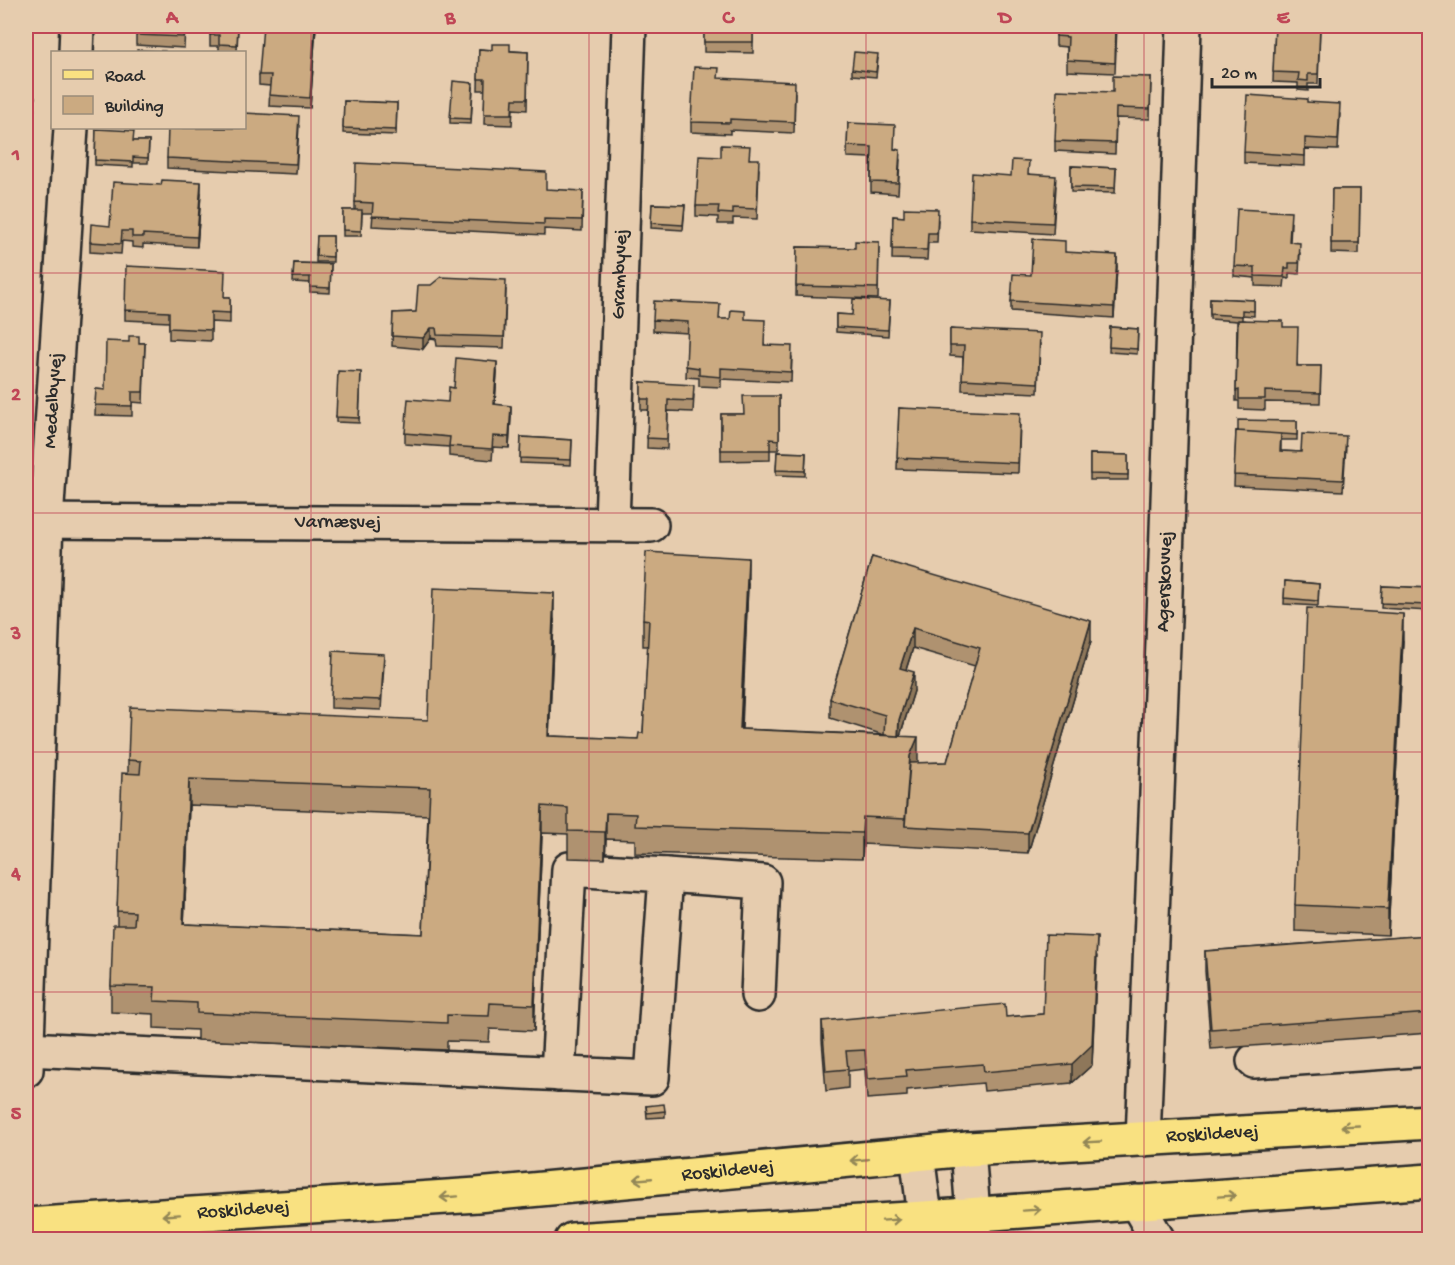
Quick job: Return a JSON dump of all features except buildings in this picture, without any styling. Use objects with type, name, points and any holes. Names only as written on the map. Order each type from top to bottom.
[{"type":"main road","name":"Roskildevej","points":[[26,1225],[477,1195],[968,1149],[1430,1122]]},
{"type":"main road","points":[[572,1239],[975,1227],[1136,1202],[1430,1181]]},
{"type":"street","points":[[76,51],[77,26]]},
{"type":"street","name":"Grambyvej","points":[[612,523],[629,26]]},
{"type":"street","name":"Agerskovvej","points":[[1143,1139],[1165,597],[1184,26]]},
{"type":"street","name":"Medelbyvej","points":[[26,1070],[36,521],[71,129]]},
{"type":"street","name":"Varnæsvej","points":[[36,521],[651,525]]},
{"type":"street","points":[[558,1074],[569,868],[763,882],[758,995]]},
{"type":"street","points":[[26,1049],[652,1078],[666,875]]},
{"type":"street","points":[[1254,1061],[1430,1049]]},
{"type":"street","points":[[968,1149],[975,1227]]},
{"type":"street","points":[[917,1154],[926,1229]]},
{"type":"street","points":[[1136,1202],[1158,1239]]}]
